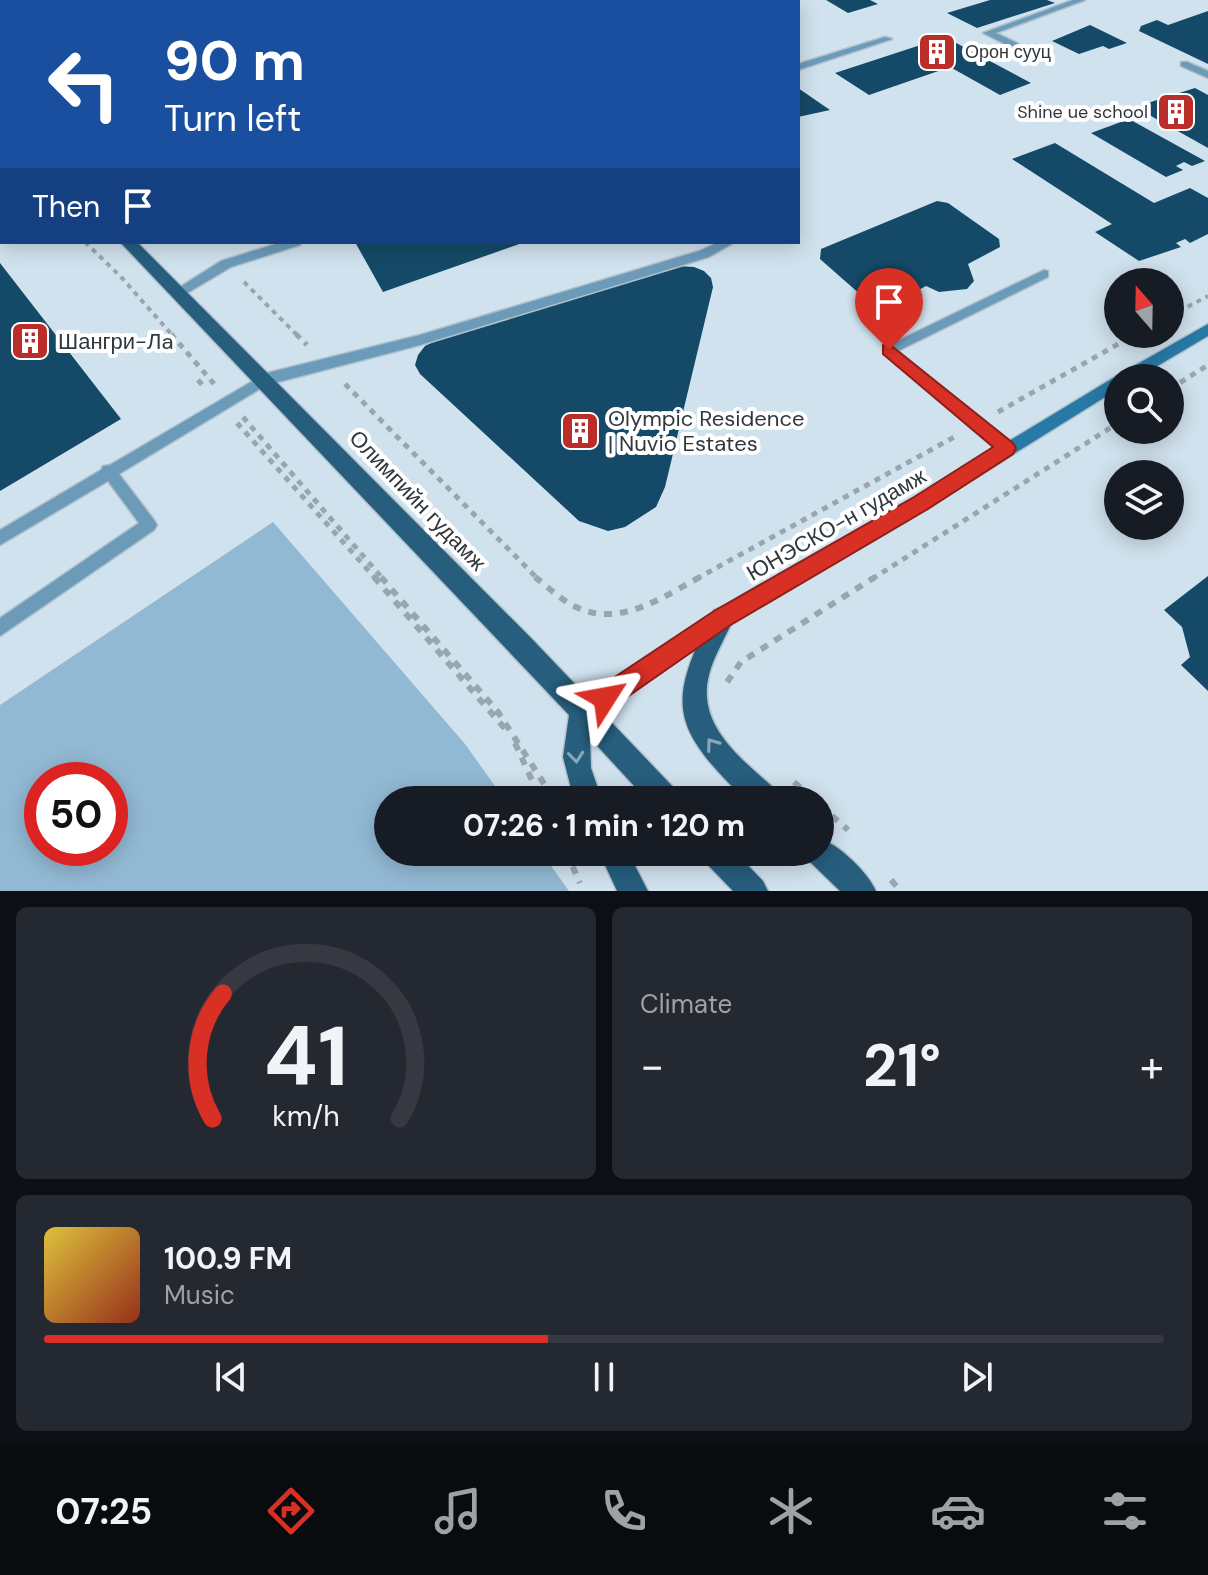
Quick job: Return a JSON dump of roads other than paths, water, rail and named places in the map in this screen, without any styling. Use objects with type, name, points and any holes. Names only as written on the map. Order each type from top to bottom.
[{"type":"main road","name":"Олимпийн гудамж","points":[[130,244],[652,786]]},
{"type":"main road","points":[[1149,364],[1208,329]]},
{"type":"main road","name":"ЮНЭСКО-н гудамж","points":[[582,713],[722,618],[921,503],[1104,390]]},
{"type":"main road","points":[[722,618],[697,675],[693,696],[696,719],[713,749],[751,786]]},
{"type":"main road","points":[[581,786],[574,747],[582,713]]},
{"type":"main road","points":[[834,865],[861,891]]},
{"type":"main road","points":[[620,866],[633,891]]},
{"type":"main road","points":[[729,866],[753,891]]},
{"type":"street","points":[[1016,46],[988,33],[1081,0]]},
{"type":"street","points":[[1184,64],[1208,75]]},
{"type":"street","points":[[179,292],[226,264],[290,244]]},
{"type":"street","points":[[263,380],[420,340],[704,254],[725,244]]},
{"type":"lane","points":[[800,66],[888,39]]},
{"type":"lane","points":[[1006,448],[889,350],[1044,274]]},
{"type":"lane","points":[[0,538],[108,470],[263,380]]},
{"type":"lane","points":[[0,628],[149,525],[108,470]]},
{"type":"place","name":"Орон сууц","points":[[937,52]]},
{"type":"place","name":"Shine ue school","points":[[1176,112]]},
{"type":"place","name":"Шангри-Лa","points":[[30,341]]},
{"type":"place","name":"Olympic Residence | Nuvio Estates","points":[[580,431]]}]
